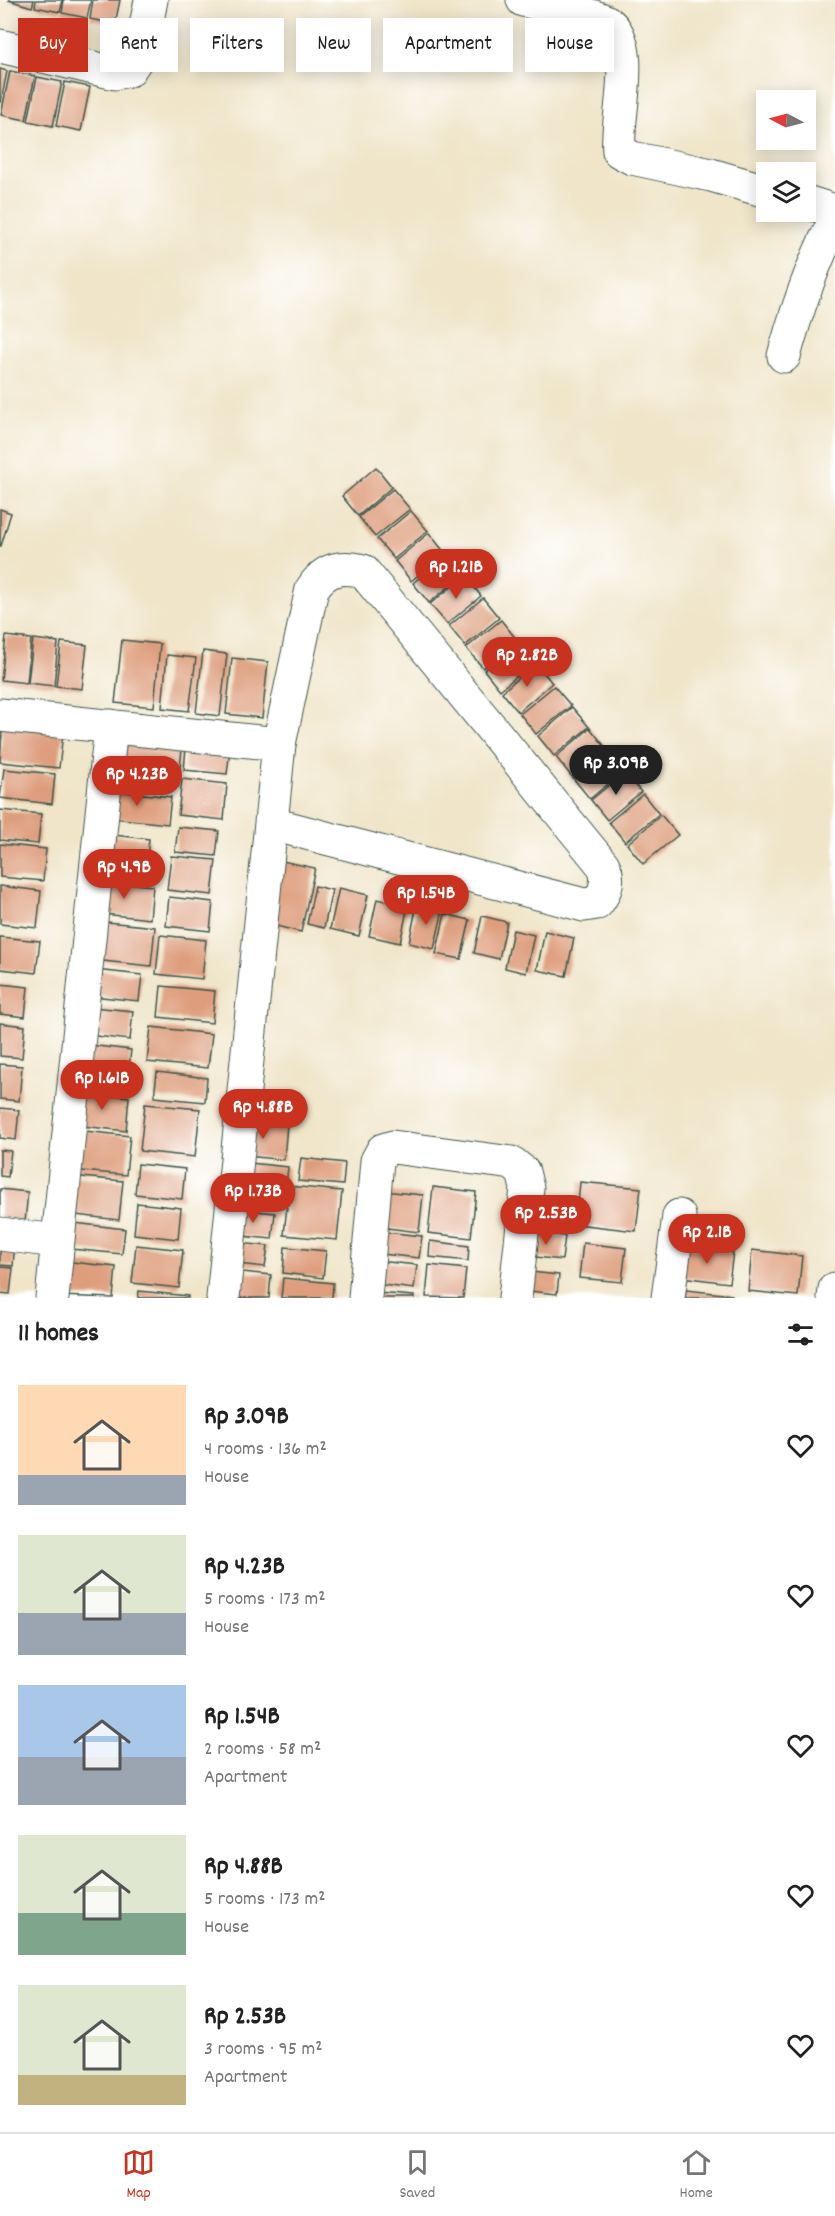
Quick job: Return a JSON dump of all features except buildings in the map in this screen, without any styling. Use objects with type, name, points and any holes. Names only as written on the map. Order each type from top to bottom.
[{"type":"street","points":[[0,46],[115,73],[129,70],[141,52],[151,0]]},
{"type":"street","points":[[523,0],[607,22],[617,34],[622,48],[624,79],[617,137],[619,151],[632,158],[711,175],[756,188]]},
{"type":"street","points":[[816,205],[835,211]]},
{"type":"street","points":[[784,356],[796,312],[818,252],[835,221]]},
{"type":"street","points":[[223,1298],[279,744],[312,589],[318,579],[335,569],[346,566],[363,571],[607,872],[605,890],[597,903],[584,905],[272,824]]},
{"type":"street","points":[[0,715],[279,744]]},
{"type":"street","points":[[52,1298],[111,726]]},
{"type":"street","points":[[365,1298],[377,1161],[382,1150],[393,1147],[512,1163],[523,1172],[527,1188],[515,1298]]},
{"type":"street","points":[[668,1298],[679,1216]]},
{"type":"street","points":[[0,1234],[57,1241]]},
{"type":"street","points":[[834,1298],[835,1289]]}]
